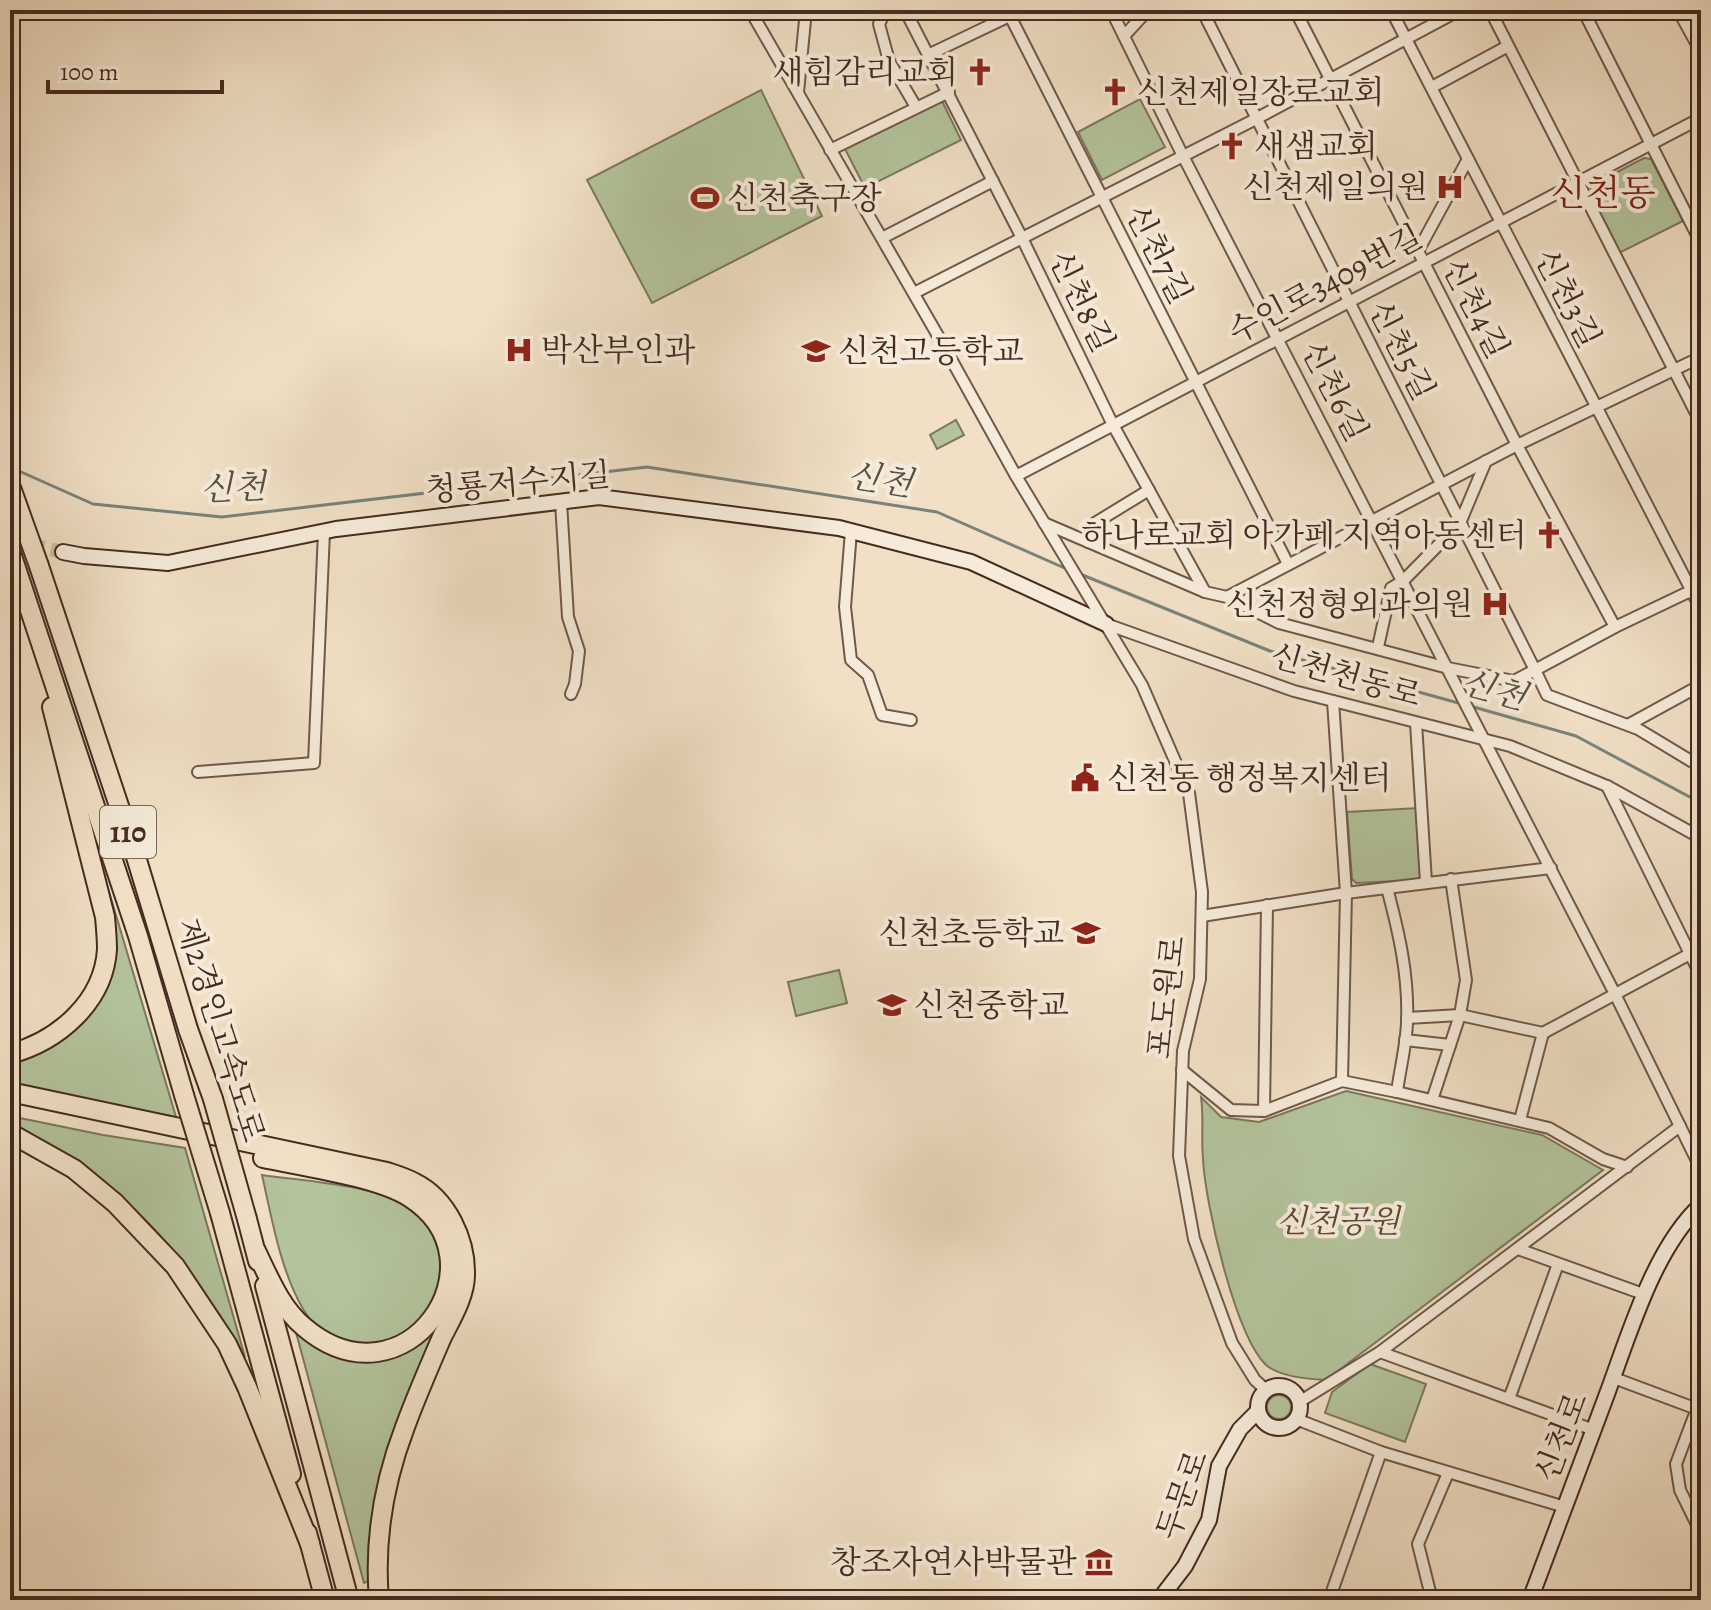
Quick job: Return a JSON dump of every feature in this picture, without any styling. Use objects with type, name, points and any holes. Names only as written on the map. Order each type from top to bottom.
[{"type":"highway","name":"제2경인고속도로","points":[[10,485],[137,860],[188,1029],[213,1099],[349,1600]]},
{"type":"highway","name":"제2경인고속도로","points":[[12,557],[138,936],[220,1213],[325,1600]]},
{"type":"highway","points":[[10,1054],[44,1041],[75,1017],[102,974],[107,951],[105,917],[45,679],[31,610]]},
{"type":"highway","points":[[10,1092],[387,1172],[417,1184],[441,1203],[461,1245],[465,1276],[453,1313],[404,1428],[386,1487],[378,1542],[379,1600]]},
{"type":"highway","points":[[10,1102],[382,1185],[408,1196],[439,1227],[447,1245],[448,1286],[434,1318],[419,1335],[392,1350],[344,1351],[305,1328],[288,1310],[256,1251]]},
{"type":"highway","points":[[10,1133],[74,1169],[115,1203],[182,1276],[227,1344],[310,1544]]},
{"type":"street","points":[[750,10],[1046,527],[1205,592],[1227,597],[1279,623],[1448,668],[1514,681],[1615,627],[1696,589]]},
{"type":"street","points":[[798,94],[806,10]]},
{"type":"street","points":[[892,10],[883,16],[879,24],[889,61],[916,107]]},
{"type":"street","name":"신천8길","points":[[905,10],[930,54],[1113,425],[1205,592]]},
{"type":"street","points":[[930,54],[1009,13],[1022,10]]},
{"type":"street","name":"신천6길","points":[[1111,10],[1183,156],[1551,868],[1701,1169]]},
{"type":"street","points":[[1124,36],[1148,10]]},
{"type":"street","name":"신천5길","points":[[1202,10],[1547,695],[1628,725],[1701,767]]},
{"type":"street","name":"신천4길","points":[[1295,10],[1517,445],[1615,627]]},
{"type":"street","name":"신천3길","points":[[1391,10],[1595,407],[1696,589],[1701,609]]},
{"type":"street","points":[[914,293],[1256,119],[1460,10]]},
{"type":"street","points":[[1490,10],[1701,423]]},
{"type":"street","points":[[1583,10],[1650,144],[1697,224],[1701,243]]},
{"type":"street","points":[[1678,10],[1701,52]]},
{"type":"street","name":"신천7길","points":[[1009,13],[1288,564]]},
{"type":"street","points":[[1432,87],[1508,46]]},
{"type":"street","points":[[830,150],[949,92]]},
{"type":"street","name":"수인로3409번길","points":[[1016,476],[1348,301],[1421,256],[1499,222],[1701,118]]},
{"type":"street","points":[[1421,256],[1468,159]]},
{"type":"street","points":[[882,238],[993,181]]},
{"type":"street","points":[[1227,597],[1517,445],[1701,357]]},
{"type":"street","points":[[1378,647],[1391,588],[1403,581],[1460,523],[1486,461]]},
{"type":"street","points":[[1088,542],[1095,523],[1149,490]]},
{"type":"street","name":"청룡저수지길","points":[[63,552],[168,563],[324,532],[599,497],[851,531],[971,562],[1103,618]]},
{"type":"street","points":[[561,502],[568,617],[579,651],[571,694]]},
{"type":"street","name":"포도원로","points":[[1046,527],[1142,685],[1189,793],[1202,892],[1202,916],[1200,979],[1183,1051],[1179,1156],[1194,1239],[1232,1343],[1255,1380],[1266,1390]]},
{"type":"street","points":[[851,531],[845,607],[851,660],[868,675],[882,715],[911,720]]},
{"type":"street","points":[[198,772],[314,763],[324,532]]},
{"type":"street","name":"신천천동로","points":[[1103,618],[1294,691],[1510,746],[1607,786],[1701,838]]},
{"type":"street","points":[[1628,725],[1701,685]]},
{"type":"street","points":[[1333,701],[1346,893],[1342,1081]]},
{"type":"street","points":[[1416,723],[1426,882]]},
{"type":"street","points":[[1607,786],[1701,976]]},
{"type":"street","points":[[1202,916],[1346,893],[1551,868]]},
{"type":"street","points":[[1432,1100],[1460,1015],[1466,980],[1451,879]]},
{"type":"street","points":[[1387,888],[1402,945],[1407,1018],[1397,1092]]},
{"type":"street","points":[[1264,1111],[1267,905]]},
{"type":"street","points":[[1407,1018],[1460,1015],[1543,1033],[1701,948]]},
{"type":"street","points":[[1520,1120],[1543,1033]]},
{"type":"street","points":[[1405,1040],[1450,1045]]},
{"type":"street","points":[[1182,1070],[1231,1110],[1264,1111],[1342,1081],[1549,1128],[1603,1159],[1627,1167]]},
{"type":"street","points":[[1299,1402],[1380,1352],[1680,1126]]},
{"type":"street","name":"신천로","points":[[1530,1600],[1646,1295],[1666,1249],[1687,1218],[1701,1205]]},
{"type":"street","points":[[1518,1249],[1646,1295]]},
{"type":"street","points":[[1509,1399],[1558,1264]]},
{"type":"street","points":[[1380,1352],[1594,1430]]},
{"type":"street","points":[[1614,1378],[1699,1412]]},
{"type":"street","points":[[1277,1386],[1288,1388],[1299,1402],[1296,1419],[1286,1426],[1275,1427],[1264,1422],[1258,1411],[1259,1400],[1266,1390],[1277,1386]]},
{"type":"street","points":[[1701,1398],[1699,1412],[1676,1464],[1680,1490],[1701,1533]]},
{"type":"street","name":"두문로","points":[[1159,1600],[1185,1566],[1209,1520],[1219,1466],[1240,1429],[1258,1411]]},
{"type":"street","points":[[1296,1419],[1381,1452],[1565,1507]]},
{"type":"street","points":[[1329,1600],[1381,1452]]},
{"type":"street","points":[[1432,1600],[1418,1544],[1448,1473]]},
{"type":"green space","name":"신천축구장","points":[[761,90],[822,216],[652,303],[587,180]]},
{"type":"green space","points":[[1140,99],[1165,147],[1102,180],[1078,132]]},
{"type":"green space","points":[[942,101],[961,140],[865,188],[845,149]]},
{"type":"green space","points":[[1644,158],[1651,159],[1683,221],[1619,253],[1589,194],[1592,185]]},
{"type":"green space","points":[[956,420],[964,435],[937,449],[930,435]]},
{"type":"green space","points":[[1418,808],[1422,876],[1419,880],[1356,883],[1352,879],[1347,812]]},
{"type":"green space","points":[[102,868],[176,1117],[10,1084],[10,1062],[20,1061],[55,1045],[77,1026],[111,926]]},
{"type":"green space","points":[[839,970],[847,1003],[796,1016],[788,982]]},
{"type":"green space","name":"신천공원","points":[[1346,1091],[1542,1135],[1603,1170],[1326,1380],[1294,1377],[1266,1365],[1254,1349],[1233,1298],[1209,1206],[1202,1151],[1201,1097],[1221,1117],[1259,1122]]},
{"type":"green space","points":[[10,1116],[185,1148],[245,1357],[196,1280],[137,1211],[90,1174],[10,1126]]},
{"type":"green space","points":[[262,1175],[363,1190],[383,1195],[415,1210],[429,1226],[437,1246],[441,1275],[434,1301],[419,1322],[397,1336],[372,1344],[346,1342],[323,1331],[303,1309],[288,1277]]},
{"type":"green space","points":[[439,1323],[369,1581],[364,1583],[294,1325],[335,1356],[369,1361],[408,1349]]},
{"type":"green space","points":[[1370,1364],[1426,1384],[1405,1442],[1325,1413],[1332,1392]]},
{"type":"green space","points":[[1279,1395],[1288,1398],[1291,1407],[1288,1416],[1279,1419],[1270,1416],[1267,1407],[1270,1398]]},
{"type":"waterway","name":"신천","points":[[10,467],[93,504],[222,517],[647,467],[937,512],[1069,570]]},
{"type":"waterway","name":"신천","points":[[1080,574],[1270,651],[1462,704]]},
{"type":"waterway","name":"신천","points":[[1470,706],[1576,736],[1701,803]]},
{"type":"tunnel","points":[[10,540],[63,552]]},
{"type":"place","name":"새힘감리교회","points":[[980,72]]},
{"type":"place","name":"신천제일장로교회","points":[[1115,92]]},
{"type":"place","name":"새샘교회","points":[[1232,146]]},
{"type":"place","name":"신천제일의원","points":[[1450,187]]},
{"type":"place","name":"신천축구장","points":[[705,198]]},
{"type":"place","name":"박산부인과","points":[[519,350]]},
{"type":"place","name":"신천고등학교","points":[[816,351]]},
{"type":"place","name":"하나로교회 아가페 지역아동센터","points":[[1549,535]]},
{"type":"place","name":"신천정형외과의원","points":[[1495,604]]},
{"type":"place","name":"신천동 행정복지센터","points":[[1085,778]]},
{"type":"place","name":"신천초등학교","points":[[1086,933]]},
{"type":"place","name":"신천중학교","points":[[892,1005]]},
{"type":"place","name":"창조자연사박물관","points":[[1099,1562]]},
{"type":"district","name":"신천동","points":[[1603,192]]}]
